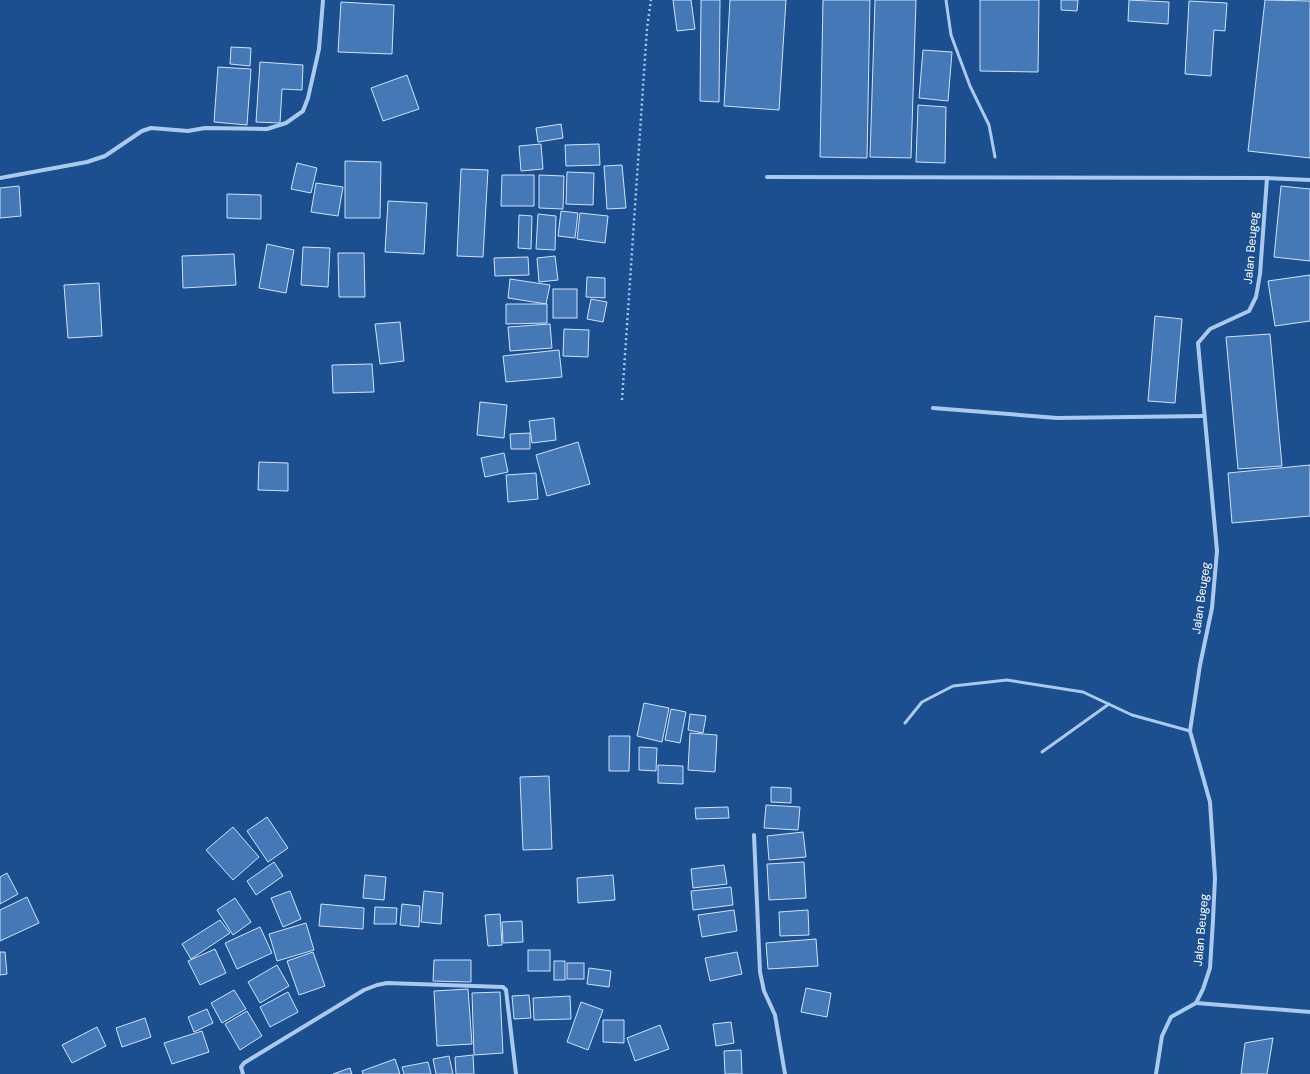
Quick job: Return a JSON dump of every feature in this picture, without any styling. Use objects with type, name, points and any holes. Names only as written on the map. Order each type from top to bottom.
[{"type":"street","points":[[0,178],[27,172],[57,169],[106,156],[142,131],[151,128],[188,132],[205,128],[267,129],[286,123],[303,111],[308,98],[319,49],[323,0]]},
{"type":"street","points":[[767,177],[1267,178],[1310,180]]},
{"type":"street","name":"Jalan Beugeg","points":[[1196,1003],[1203,989],[1210,968],[1215,878],[1210,802],[1190,731],[1200,666],[1212,608],[1217,551],[1203,416],[1198,343],[1210,329],[1249,311],[1256,297],[1260,274],[1267,178]]},
{"type":"street","points":[[933,408],[1057,418],[1203,416]]},
{"type":"street","points":[[754,835],[760,972],[764,991],[775,1015],[785,1074]]},
{"type":"street","points":[[242,1074],[241,1067],[244,1063],[364,990],[387,983],[504,987],[506,990],[516,1074]]},
{"type":"street","points":[[1156,1074],[1162,1036],[1172,1017],[1196,1003],[1310,1012]]},
{"type":"lane","points":[[946,0],[951,35],[970,86],[989,125],[995,157]]},
{"type":"lane","points":[[905,723],[922,702],[953,686],[1007,680],[1083,692],[1132,715],[1190,731]]},
{"type":"lane","points":[[1042,752],[1109,704]]},
{"type":"path","points":[[622,400],[647,28],[651,0]]},
{"type":"building","points":[[673,0],[691,0],[695,29],[677,31]]},
{"type":"building","points":[[701,0],[720,0],[719,102],[700,101]]},
{"type":"building","points":[[730,0],[786,0],[779,110],[724,106]]},
{"type":"building","points":[[823,0],[870,0],[867,158],[820,157]]},
{"type":"building","points":[[875,0],[916,0],[911,158],[870,157]]},
{"type":"building","points":[[980,0],[1039,0],[1038,72],[980,71]]},
{"type":"building","points":[[1061,0],[1078,0],[1077,11],[1061,10]]},
{"type":"building","points":[[1129,0],[1169,2],[1168,24],[1128,21]]},
{"type":"building","points":[[1265,0],[1310,1],[1310,158],[1248,151]]},
{"type":"building","points":[[1189,1],[1227,3],[1225,31],[1214,30],[1211,76],[1185,74]]},
{"type":"building","points":[[341,2],[394,5],[392,54],[338,52]]},
{"type":"building","points":[[231,47],[251,48],[250,66],[230,64]]},
{"type":"building","points":[[923,50],[952,52],[948,101],[919,98]]},
{"type":"building","points":[[260,62],[303,65],[302,90],[282,89],[280,123],[256,122]]},
{"type":"building","points":[[218,67],[251,69],[247,125],[214,122]]},
{"type":"building","points":[[407,75],[419,109],[383,121],[371,88]]},
{"type":"building","points":[[918,105],[946,107],[945,163],[916,162]]},
{"type":"building","points":[[561,124],[563,138],[538,142],[536,128]]},
{"type":"building","points":[[541,144],[543,169],[521,171],[519,146]]},
{"type":"building","points":[[599,144],[600,165],[566,166],[565,145]]},
{"type":"building","points":[[345,161],[381,162],[380,218],[345,218]]},
{"type":"building","points":[[297,163],[317,168],[311,193],[291,189]]},
{"type":"building","points":[[622,165],[626,208],[607,209],[604,166]]},
{"type":"building","points":[[461,169],[488,170],[483,257],[457,256]]},
{"type":"building","points":[[567,172],[594,173],[593,205],[566,204]]},
{"type":"building","points":[[502,175],[534,175],[534,206],[501,206]]},
{"type":"building","points":[[539,175],[564,176],[563,209],[539,208]]},
{"type":"building","points":[[316,183],[343,187],[338,216],[311,212]]},
{"type":"building","points":[[19,186],[21,216],[0,218],[0,188]]},
{"type":"building","points":[[1281,186],[1310,189],[1310,261],[1274,257]]},
{"type":"building","points":[[227,194],[261,195],[261,219],[227,218]]},
{"type":"building","points":[[388,201],[427,203],[424,254],[385,252]]},
{"type":"building","points":[[561,211],[578,213],[575,238],[558,236]]},
{"type":"building","points":[[580,213],[608,216],[605,243],[577,239]]},
{"type":"building","points":[[538,214],[556,216],[555,250],[536,249]]},
{"type":"building","points":[[519,215],[532,216],[531,249],[518,248]]},
{"type":"building","points":[[267,244],[294,250],[286,293],[259,288]]},
{"type":"building","points":[[303,247],[330,248],[328,287],[301,285]]},
{"type":"building","points":[[338,253],[364,253],[365,297],[339,297]]},
{"type":"building","points":[[234,254],[236,285],[183,288],[182,256]]},
{"type":"building","points":[[555,256],[558,280],[539,282],[537,258]]},
{"type":"building","points":[[528,257],[529,275],[495,276],[494,258]]},
{"type":"building","points":[[1310,275],[1310,321],[1275,326],[1268,281]]},
{"type":"building","points":[[587,277],[605,278],[605,298],[586,297]]},
{"type":"building","points":[[510,279],[550,285],[546,304],[508,298]]},
{"type":"building","points":[[99,283],[102,336],[68,338],[64,285]]},
{"type":"building","points":[[553,289],[577,289],[577,318],[553,318]]},
{"type":"building","points":[[591,299],[607,302],[603,322],[587,319]]},
{"type":"building","points":[[506,304],[547,304],[547,323],[506,324]]},
{"type":"building","points":[[1155,316],[1182,319],[1175,403],[1148,401]]},
{"type":"building","points":[[400,322],[404,361],[380,364],[375,324]]},
{"type":"building","points":[[550,324],[552,348],[510,351],[508,327]]},
{"type":"building","points":[[564,329],[589,330],[588,357],[563,356]]},
{"type":"building","points":[[1270,334],[1282,466],[1238,469],[1226,337]]},
{"type":"building","points":[[559,350],[562,377],[506,382],[503,356]]},
{"type":"building","points":[[372,364],[374,392],[333,393],[332,365]]},
{"type":"building","points":[[480,402],[507,405],[504,438],[477,435]]},
{"type":"building","points":[[554,418],[556,440],[532,443],[529,421]]},
{"type":"building","points":[[530,433],[530,449],[511,449],[510,434]]},
{"type":"building","points":[[578,442],[590,484],[547,496],[536,455]]},
{"type":"building","points":[[504,453],[508,472],[485,477],[481,458]]},
{"type":"building","points":[[259,462],[288,463],[288,491],[258,490]]},
{"type":"building","points":[[1310,465],[1310,516],[1232,523],[1228,473]]},
{"type":"building","points":[[536,473],[538,499],[508,502],[506,475]]},
{"type":"building","points":[[644,703],[669,708],[662,742],[637,736]]},
{"type":"building","points":[[671,709],[686,712],[680,743],[665,740]]},
{"type":"building","points":[[690,714],[706,716],[703,733],[688,730]]},
{"type":"building","points":[[690,733],[717,735],[715,772],[688,770]]},
{"type":"building","points":[[609,736],[630,736],[629,771],[609,771]]},
{"type":"building","points":[[639,747],[657,748],[656,771],[639,770]]},
{"type":"building","points":[[658,765],[683,766],[683,784],[658,783]]},
{"type":"building","points":[[549,776],[552,849],[523,850],[520,777]]},
{"type":"building","points":[[771,787],[791,788],[791,803],[771,802]]},
{"type":"building","points":[[766,805],[800,807],[798,830],[764,828]]},
{"type":"building","points":[[728,807],[729,818],[696,819],[695,808]]},
{"type":"building","points":[[267,817],[288,848],[268,862],[247,831]]},
{"type":"building","points":[[233,827],[259,857],[233,880],[206,850]]},
{"type":"building","points":[[803,832],[806,857],[769,860],[767,836]]},
{"type":"building","points":[[274,862],[283,876],[256,895],[247,881]]},
{"type":"building","points":[[804,862],[806,898],[769,900],[767,864]]},
{"type":"building","points":[[724,865],[727,884],[693,888],[691,869]]},
{"type":"building","points":[[7,873],[18,894],[0,904],[0,877]]},
{"type":"building","points":[[365,875],[386,877],[384,900],[363,898]]},
{"type":"building","points":[[613,875],[615,900],[578,903],[577,878]]},
{"type":"building","points":[[731,887],[733,905],[693,910],[691,891]]},
{"type":"building","points":[[290,891],[301,919],[283,927],[271,898]]},
{"type":"building","points":[[424,891],[443,893],[441,924],[421,922]]},
{"type":"building","points":[[27,897],[39,923],[0,941],[0,910]]},
{"type":"building","points":[[235,898],[251,922],[233,935],[217,910]]},
{"type":"building","points":[[321,904],[364,908],[363,929],[319,926]]},
{"type":"building","points":[[402,904],[420,906],[419,927],[400,925]]},
{"type":"building","points":[[375,907],[397,908],[396,924],[374,924]]},
{"type":"building","points":[[734,910],[737,931],[702,937],[698,915]]},
{"type":"building","points":[[808,910],[809,935],[780,936],[779,912]]},
{"type":"building","points":[[500,914],[502,945],[488,946],[485,915]]},
{"type":"building","points":[[220,920],[230,933],[191,959],[182,944]]},
{"type":"building","points":[[522,921],[523,942],[503,943],[502,922]]},
{"type":"building","points":[[306,923],[314,950],[277,961],[269,934]]},
{"type":"building","points":[[260,927],[272,953],[237,969],[225,943]]},
{"type":"building","points":[[816,939],[818,966],[768,969],[766,943]]},
{"type":"building","points":[[215,949],[226,973],[200,985],[188,961]]},
{"type":"building","points":[[528,950],[550,950],[550,971],[528,971]]},
{"type":"building","points":[[0,952],[5,952],[7,974],[0,975]]},
{"type":"building","points":[[313,952],[325,986],[299,995],[287,961]]},
{"type":"building","points":[[737,952],[742,974],[710,981],[705,958]]},
{"type":"building","points":[[434,960],[471,960],[471,982],[433,981]]},
{"type":"building","points":[[554,961],[565,961],[565,980],[554,980]]},
{"type":"building","points":[[567,963],[584,963],[584,979],[567,979]]},
{"type":"building","points":[[277,965],[289,986],[260,1003],[248,982]]},
{"type":"building","points":[[589,968],[611,971],[609,987],[587,984]]},
{"type":"building","points":[[806,988],[831,993],[827,1017],[801,1012]]},
{"type":"building","points":[[468,989],[472,1044],[437,1046],[434,991]]},
{"type":"building","points":[[234,990],[246,1009],[222,1023],[211,1003]]},
{"type":"building","points":[[288,992],[298,1012],[270,1027],[260,1007]]},
{"type":"building","points":[[500,992],[503,1053],[474,1055],[472,993]]},
{"type":"building","points":[[529,995],[531,1018],[514,1019],[512,996]]},
{"type":"building","points":[[570,996],[571,1019],[534,1020],[533,998]]},
{"type":"building","points":[[581,1002],[603,1010],[588,1050],[567,1042]]},
{"type":"building","points":[[207,1009],[213,1023],[194,1032],[188,1017]]},
{"type":"building","points":[[247,1011],[262,1036],[240,1050],[225,1024]]},
{"type":"building","points":[[145,1018],[151,1037],[122,1047],[116,1028]]},
{"type":"building","points":[[603,1020],[624,1020],[624,1043],[603,1042]]},
{"type":"building","points":[[731,1022],[734,1043],[716,1046],[713,1024]]},
{"type":"building","points":[[660,1025],[669,1049],[635,1061],[627,1038]]},
{"type":"building","points":[[97,1027],[106,1046],[72,1063],[62,1045]]},
{"type":"building","points":[[202,1031],[209,1052],[172,1064],[164,1043]]},
{"type":"building","points":[[1273,1038],[1267,1074],[1241,1074],[1245,1043]]},
{"type":"building","points":[[741,1050],[742,1074],[725,1074],[724,1051]]},
{"type":"building","points":[[473,1055],[474,1074],[456,1074],[455,1057]]},
{"type":"building","points":[[449,1056],[453,1074],[436,1074],[433,1059]]},
{"type":"building","points":[[395,1059],[400,1074],[363,1074],[362,1071]]},
{"type":"building","points":[[428,1062],[431,1074],[404,1074],[402,1067]]},
{"type":"building","points":[[350,1068],[352,1074],[333,1074]]}]
